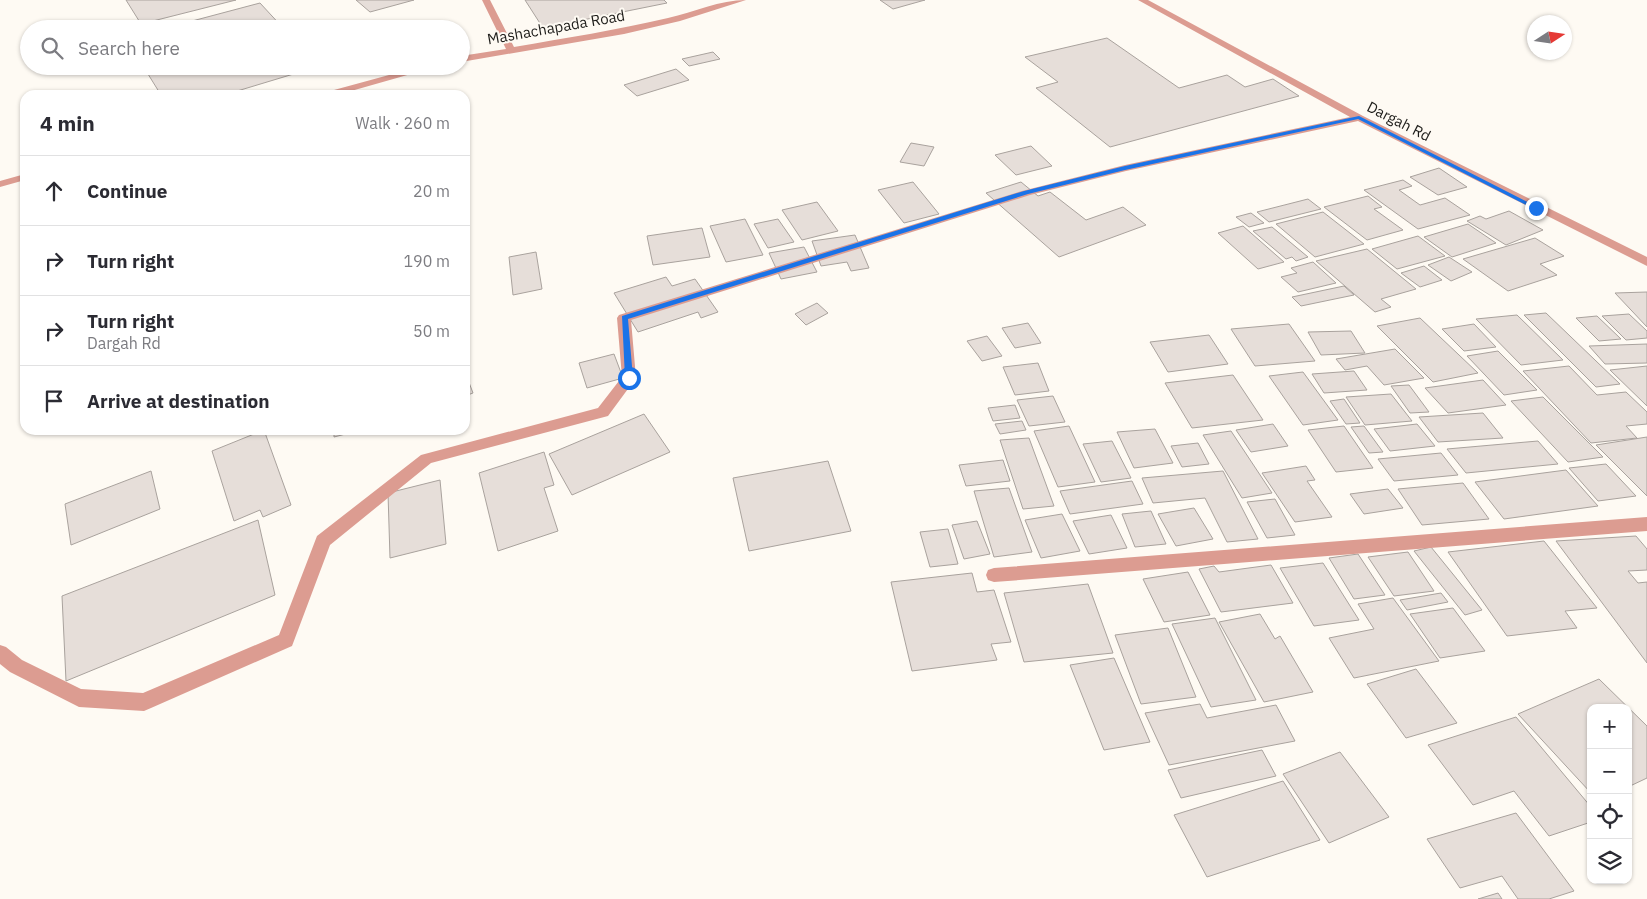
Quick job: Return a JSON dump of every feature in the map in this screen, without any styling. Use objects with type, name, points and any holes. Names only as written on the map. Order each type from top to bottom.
[{"type":"street","points":[[486,0],[511,50]]},
{"type":"street","name":"Mashachapada Road","points":[[470,57],[624,31],[677,19],[742,0]]},
{"type":"street","name":"Dargah Rd","points":[[1142,0],[1359,118],[1647,262]]},
{"type":"street","points":[[345,90],[400,75]]},
{"type":"street","points":[[0,653],[16,666],[79,698],[144,702],[286,640],[323,541],[426,459],[603,412],[629,378],[624,318],[1026,192],[1125,168],[1359,118]]},
{"type":"street","points":[[0,184],[20,178]]},
{"type":"street","points":[[994,575],[1647,524]]},
{"type":"building","points":[[126,0],[236,0],[157,20],[138,20]]},
{"type":"building","points":[[356,0],[414,0],[370,12]]},
{"type":"building","points":[[525,0],[664,0],[667,3],[543,28]]},
{"type":"building","points":[[880,0],[925,0],[893,9]]},
{"type":"building","points":[[260,3],[276,20],[196,20]]},
{"type":"building","points":[[1107,38],[1179,88],[1227,75],[1245,87],[1273,79],[1299,96],[1110,147],[1036,88],[1058,82],[1025,57]]},
{"type":"building","points":[[713,52],[720,59],[689,66],[682,59]]},
{"type":"building","points":[[676,69],[689,80],[637,96],[624,85]]},
{"type":"building","points":[[149,75],[290,75],[241,90],[158,90]]},
{"type":"building","points":[[911,143],[934,147],[924,166],[900,162]]},
{"type":"building","points":[[1031,146],[1052,166],[1016,175],[995,155]]},
{"type":"building","points":[[1439,168],[1467,187],[1438,195],[1410,177]]},
{"type":"building","points":[[1403,180],[1412,186],[1399,190],[1420,205],[1445,198],[1470,215],[1418,229],[1364,190]]},
{"type":"building","points":[[913,182],[939,214],[904,223],[878,190]]},
{"type":"building","points":[[1021,182],[1038,196],[1050,192],[1086,220],[1123,207],[1146,225],[1059,257],[986,193]]},
{"type":"building","points":[[1368,196],[1382,207],[1374,209],[1403,230],[1367,240],[1324,207]]},
{"type":"building","points":[[1308,199],[1321,209],[1269,222],[1257,212]]},
{"type":"building","points":[[817,202],[838,231],[802,240],[782,210]]},
{"type":"building","points":[[1509,211],[1543,230],[1506,245],[1467,221],[1480,216],[1486,219]]},
{"type":"building","points":[[1323,212],[1364,244],[1315,257],[1276,224]]},
{"type":"building","points":[[1251,213],[1264,223],[1249,227],[1236,217]]},
{"type":"building","points":[[745,219],[763,255],[726,262],[710,226]]},
{"type":"building","points":[[778,219],[794,242],[768,248],[754,224]]},
{"type":"building","points":[[1468,224],[1496,243],[1452,257],[1424,237]]},
{"type":"building","points":[[1243,226],[1284,262],[1258,269],[1218,233]]},
{"type":"building","points":[[1272,227],[1308,257],[1296,261],[1292,257],[1286,259],[1253,231]]},
{"type":"building","points":[[702,228],[710,257],[653,265],[647,236]]},
{"type":"building","points":[[855,235],[869,268],[851,271],[847,262],[821,266],[812,241]]},
{"type":"building","points":[[1418,236],[1445,256],[1397,269],[1372,249]]},
{"type":"building","points":[[1535,238],[1564,256],[1540,264],[1557,275],[1508,291],[1463,259]]},
{"type":"building","points":[[804,247],[817,272],[781,279],[769,253]]},
{"type":"building","points":[[1367,249],[1416,289],[1381,299],[1391,307],[1375,312],[1316,261]]},
{"type":"building","points":[[536,252],[542,289],[513,295],[509,257]]},
{"type":"building","points":[[1449,257],[1472,272],[1451,281],[1428,265]]},
{"type":"building","points":[[1313,262],[1336,283],[1298,292],[1281,277],[1297,273],[1291,268]]},
{"type":"building","points":[[1424,266],[1442,280],[1420,287],[1401,273]]},
{"type":"building","points":[[666,277],[672,286],[695,279],[718,312],[701,318],[698,312],[638,332],[614,293]]},
{"type":"building","points":[[1344,286],[1354,295],[1301,306],[1292,297]]},
{"type":"building","points":[[1647,292],[1647,327],[1615,293]]},
{"type":"building","points":[[817,303],[828,313],[806,325],[795,314]]},
{"type":"building","points":[[1546,313],[1620,384],[1596,387],[1524,315]]},
{"type":"building","points":[[1629,314],[1647,331],[1647,338],[1626,340],[1602,316]]},
{"type":"building","points":[[1517,315],[1563,360],[1521,365],[1476,319]]},
{"type":"building","points":[[1597,316],[1621,339],[1599,341],[1576,318]]},
{"type":"building","points":[[1420,318],[1478,373],[1433,382],[1377,326]]},
{"type":"building","points":[[1028,323],[1041,343],[1015,348],[1002,328]]},
{"type":"building","points":[[1289,324],[1315,361],[1255,366],[1231,329]]},
{"type":"building","points":[[1474,324],[1496,347],[1464,351],[1442,329]]},
{"type":"building","points":[[1351,331],[1365,353],[1321,355],[1308,332]]},
{"type":"building","points":[[1209,335],[1228,364],[1168,372],[1150,342]]},
{"type":"building","points":[[987,336],[1002,356],[982,361],[967,341]]},
{"type":"building","points":[[1647,344],[1647,363],[1605,364],[1589,346]]},
{"type":"building","points":[[1395,349],[1424,378],[1384,385],[1367,366],[1345,370],[1336,359]]},
{"type":"building","points":[[1498,351],[1537,390],[1504,395],[1467,356]]},
{"type":"building","points":[[614,354],[623,378],[587,388],[579,363]]},
{"type":"building","points":[[1038,363],[1049,391],[1015,395],[1003,367]]},
{"type":"building","points":[[1569,366],[1597,395],[1626,392],[1647,412],[1647,424],[1626,426],[1637,438],[1591,443],[1523,371]]},
{"type":"building","points":[[1647,366],[1647,406],[1610,370]]},
{"type":"building","points":[[1354,371],[1367,390],[1324,393],[1312,374]]},
{"type":"building","points":[[1303,372],[1338,420],[1303,425],[1269,376]]},
{"type":"building","points":[[1233,375],[1263,420],[1192,428],[1165,383]]},
{"type":"building","points":[[1483,380],[1506,405],[1448,413],[1425,388]]},
{"type":"building","points":[[1409,385],[1429,412],[1410,413],[1391,386]]},
{"type":"building","points":[[1391,394],[1412,421],[1365,425],[1346,397]]},
{"type":"building","points":[[1053,396],[1065,422],[1029,426],[1017,400]]},
{"type":"building","points":[[1543,397],[1603,457],[1568,462],[1511,401]]},
{"type":"building","points":[[1344,399],[1360,423],[1346,424],[1330,401]]},
{"type":"building","points":[[1015,405],[1020,418],[993,421],[988,408]]},
{"type":"building","points":[[1483,413],[1503,438],[1438,442],[1419,417]]},
{"type":"building","points":[[644,414],[670,452],[572,495],[549,454]]},
{"type":"building","points":[[1022,421],[1026,430],[1000,434],[995,424]]},
{"type":"building","points":[[1273,424],[1288,446],[1251,452],[1236,430]]},
{"type":"building","points":[[1417,424],[1435,446],[1390,451],[1374,429]]},
{"type":"building","points":[[1069,426],[1095,482],[1058,487],[1034,431]]},
{"type":"building","points":[[1344,426],[1373,468],[1336,472],[1308,430]]},
{"type":"building","points":[[1364,426],[1383,452],[1369,453],[1351,427]]},
{"type":"building","points":[[1155,429],[1173,463],[1134,468],[1117,432]]},
{"type":"building","points":[[1231,431],[1272,493],[1242,498],[1203,435]]},
{"type":"building","points":[[252,435],[266,435],[291,505],[263,517],[260,510],[234,521],[212,451]]},
{"type":"building","points":[[1647,437],[1647,496],[1596,445]]},
{"type":"building","points":[[1029,438],[1054,506],[1023,509],[1000,440]]},
{"type":"building","points":[[1112,441],[1131,478],[1101,482],[1083,444]]},
{"type":"building","points":[[1538,441],[1558,464],[1466,473],[1447,449]]},
{"type":"building","points":[[1198,443],[1209,464],[1182,467],[1171,446]]},
{"type":"building","points":[[544,452],[554,485],[544,488],[558,531],[498,551],[479,473]]},
{"type":"building","points":[[1441,453],[1458,475],[1394,481],[1378,459]]},
{"type":"building","points":[[1003,460],[1010,481],[966,486],[959,465]]},
{"type":"building","points":[[828,461],[851,531],[749,551],[733,478]]},
{"type":"building","points":[[1606,464],[1636,496],[1598,501],[1569,468]]},
{"type":"building","points":[[1306,466],[1315,480],[1307,481],[1332,517],[1295,522],[1262,473]]},
{"type":"building","points":[[1566,470],[1598,506],[1504,519],[1475,482]]},
{"type":"building","points":[[151,471],[160,509],[71,545],[65,504]]},
{"type":"building","points":[[1223,471],[1258,539],[1227,542],[1205,498],[1153,503],[1142,478]]},
{"type":"building","points":[[440,480],[446,544],[390,558],[388,493]]},
{"type":"building","points":[[1132,481],[1143,504],[1070,514],[1060,491]]},
{"type":"building","points":[[1463,483],[1489,519],[1422,525],[1398,489]]},
{"type":"building","points":[[1009,488],[1032,552],[994,557],[974,491]]},
{"type":"building","points":[[1388,489],[1403,508],[1364,514],[1350,494]]},
{"type":"building","points":[[1275,499],[1295,535],[1267,538],[1247,502]]},
{"type":"building","points":[[1194,508],[1213,539],[1176,546],[1158,514]]},
{"type":"building","points":[[1151,511],[1166,544],[1135,547],[1122,514]]},
{"type":"building","points":[[1062,514],[1080,551],[1041,558],[1025,520]]},
{"type":"building","points":[[1111,515],[1127,548],[1089,554],[1073,521]]},
{"type":"building","points":[[258,520],[275,595],[66,681],[62,596]]},
{"type":"building","points":[[977,521],[990,554],[964,559],[952,525]]},
{"type":"building","points":[[948,529],[958,564],[930,567],[920,532]]},
{"type":"building","points":[[1636,536],[1647,549],[1647,570],[1628,571],[1638,583],[1647,582],[1647,663],[1556,541]]},
{"type":"building","points":[[1544,541],[1597,608],[1565,611],[1577,628],[1507,636],[1448,552]]},
{"type":"building","points":[[1431,547],[1482,610],[1465,615],[1414,551]]},
{"type":"building","points":[[1408,552],[1434,591],[1394,596],[1368,557]]},
{"type":"building","points":[[1358,554],[1385,595],[1354,599],[1329,558]]},
{"type":"building","points":[[1323,563],[1359,620],[1314,626],[1280,568]]},
{"type":"building","points":[[1271,565],[1293,603],[1221,612],[1199,569],[1214,566],[1219,572]]},
{"type":"building","points":[[1188,572],[1210,615],[1164,622],[1143,579]]},
{"type":"building","points":[[972,573],[977,592],[994,590],[1011,642],[991,644],[997,660],[912,671],[891,582]]},
{"type":"building","points":[[1088,584],[1113,653],[1024,662],[1004,593]]},
{"type":"building","points":[[1441,593],[1448,602],[1407,610],[1400,600]]},
{"type":"building","points":[[1393,598],[1439,661],[1354,678],[1329,638],[1374,629],[1358,604]]},
{"type":"building","points":[[1453,608],[1485,651],[1440,658],[1410,614]]},
{"type":"building","points":[[1260,614],[1275,639],[1280,636],[1313,692],[1264,702],[1219,622]]},
{"type":"building","points":[[1215,618],[1256,700],[1211,707],[1172,624]]},
{"type":"building","points":[[1168,628],[1196,697],[1141,704],[1115,635]]},
{"type":"building","points":[[1114,658],[1150,742],[1104,750],[1070,665]]},
{"type":"building","points":[[1416,669],[1457,723],[1406,738],[1367,684]]},
{"type":"building","points":[[1599,679],[1625,704],[1587,704],[1587,789],[1518,714]]},
{"type":"building","points":[[1200,704],[1207,718],[1276,705],[1295,741],[1169,765],[1145,713]]},
{"type":"building","points":[[1632,711],[1647,726],[1647,778],[1632,785]]},
{"type":"building","points":[[1516,717],[1587,802],[1587,823],[1549,836],[1514,791],[1473,805],[1428,745]]},
{"type":"building","points":[[1262,750],[1276,776],[1181,798],[1168,770]]},
{"type":"building","points":[[1340,752],[1389,817],[1329,843],[1283,774]]},
{"type":"building","points":[[1283,781],[1320,840],[1207,877],[1174,815]]},
{"type":"building","points":[[1516,813],[1574,891],[1549,899],[1518,899],[1502,876],[1460,888],[1427,839]]},
{"type":"building","points":[[1498,893],[1502,899],[1478,899]]},
{"type":"route","points":[[629,378],[624,318],[1026,192],[1125,168],[1359,118],[1536,208]]}]
